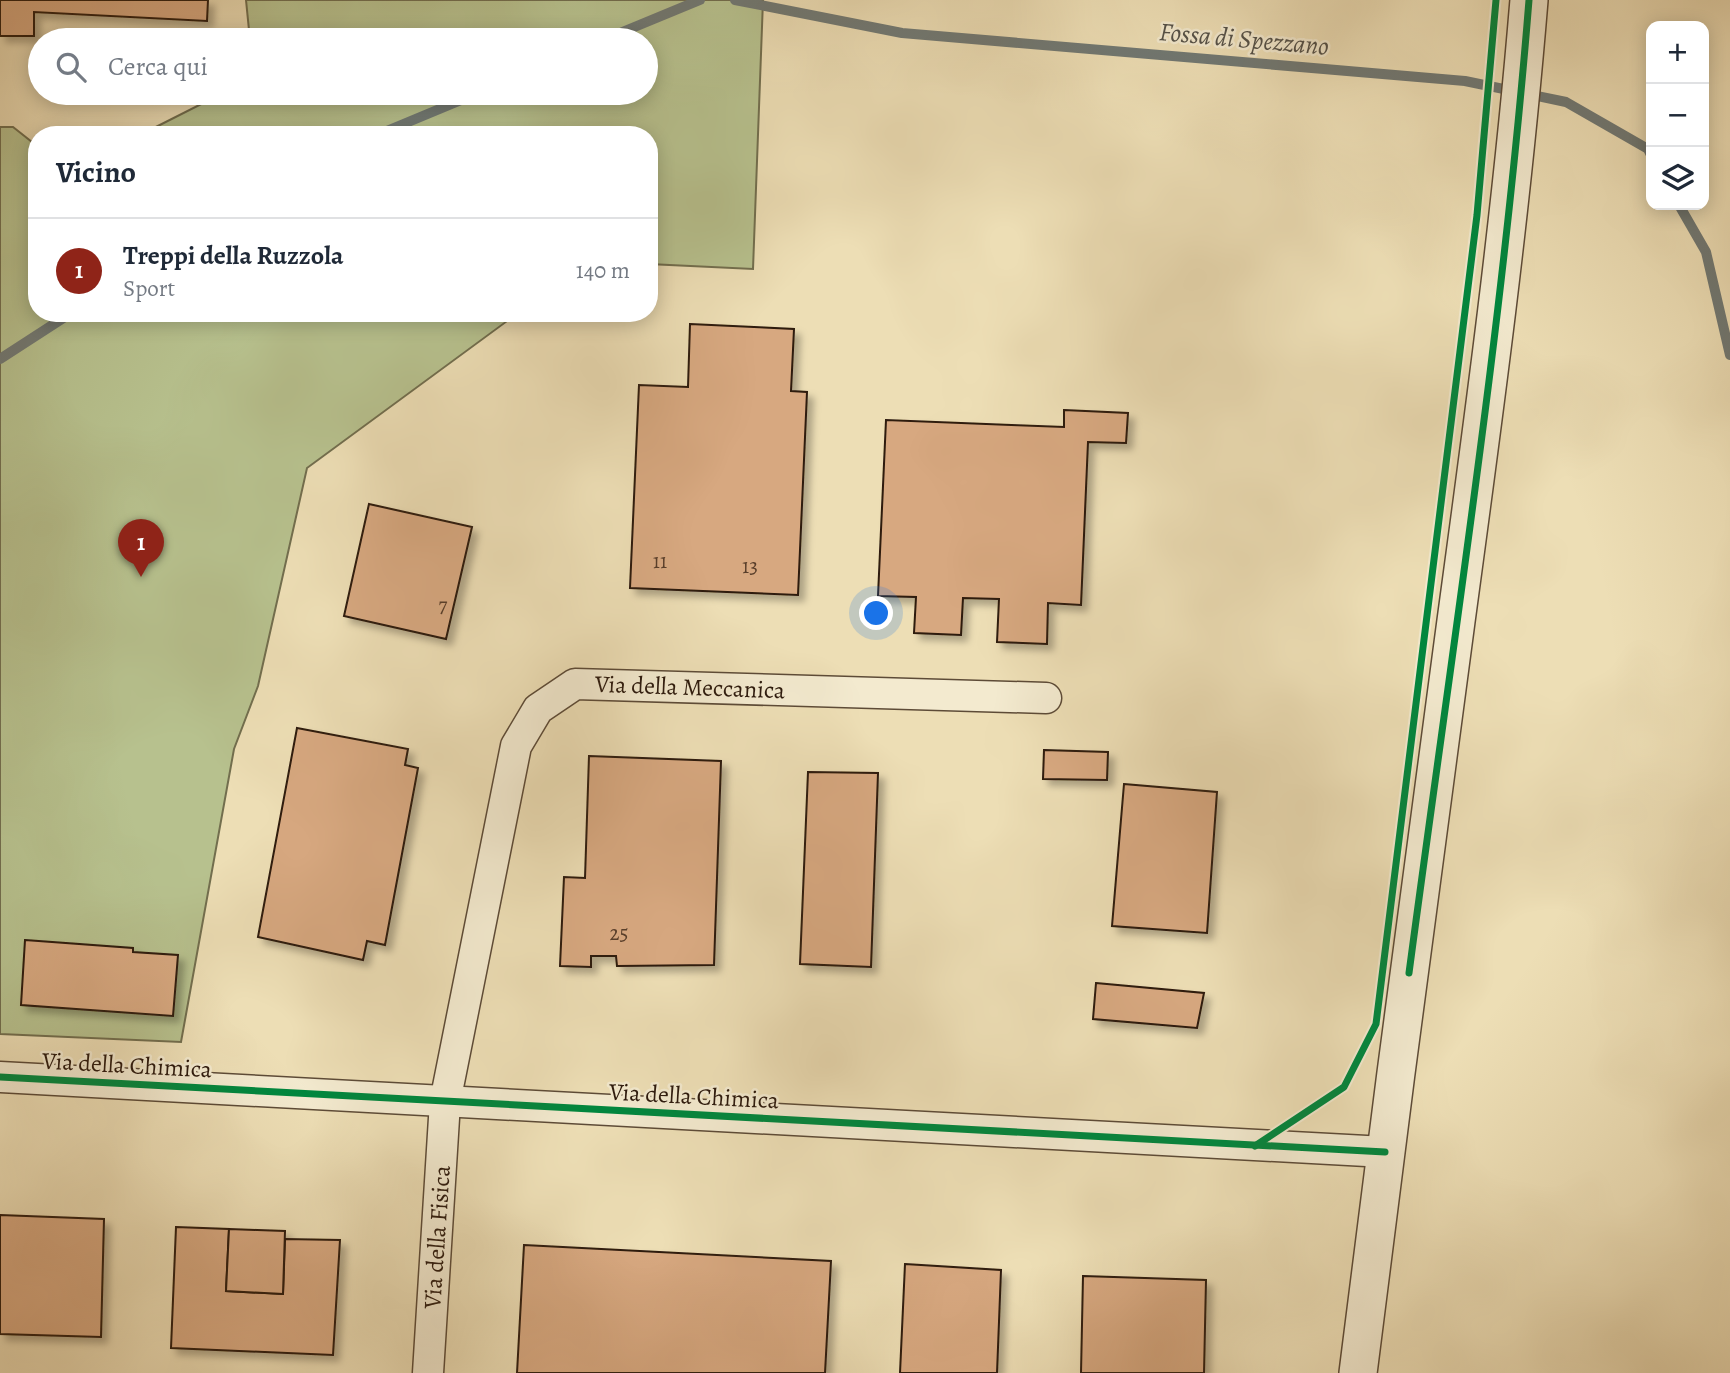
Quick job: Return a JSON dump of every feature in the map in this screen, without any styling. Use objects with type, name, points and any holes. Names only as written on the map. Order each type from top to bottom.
[{"type":"street","points":[[1358,1373],[1486,396],[1521,106],[1529,0]]},
{"type":"street","name":"Via della Meccanica","points":[[445,1101],[516,746],[538,709],[575,684],[1046,698]]},
{"type":"street","name":"Via della Chimica","points":[[0,1077],[1385,1152]]},
{"type":"street","name":"Via della Fisica","points":[[428,1373],[445,1101]]},
{"type":"green space","points":[[246,0],[763,0],[753,269],[658,264],[658,126],[158,126],[199,105],[658,105],[658,28],[249,28]]},
{"type":"green space","points":[[0,127],[13,127],[28,139],[28,322],[506,322],[307,468],[258,686],[234,749],[181,1042],[0,1034]]},
{"type":"building","points":[[0,0],[208,0],[207,21],[34,12],[34,28],[28,28],[28,36],[0,36]]},
{"type":"building","points":[[690,324],[794,329],[791,391],[807,392],[798,595],[630,588],[639,385],[688,387]]},
{"type":"building","points":[[1064,410],[1128,413],[1126,443],[1088,442],[1081,605],[1048,603],[1047,644],[997,642],[999,599],[963,598],[961,635],[914,633],[916,597],[878,596],[886,420],[1064,427]]},
{"type":"building","points":[[369,504],[472,527],[446,639],[344,616]]},
{"type":"building","points":[[297,728],[408,749],[405,765],[418,768],[385,945],[367,941],[363,960],[258,937]]},
{"type":"building","points":[[1044,750],[1108,752],[1107,780],[1043,779]]},
{"type":"building","points":[[589,756],[721,761],[714,965],[617,966],[616,956],[591,956],[591,967],[560,966],[564,877],[585,878]]},
{"type":"building","points":[[808,772],[878,773],[871,967],[800,964]]},
{"type":"building","points":[[1124,784],[1217,792],[1207,933],[1112,926]]},
{"type":"building","points":[[25,940],[133,948],[133,952],[178,955],[173,1016],[21,1005]]},
{"type":"building","points":[[1096,983],[1204,993],[1197,1028],[1093,1019]]},
{"type":"building","points":[[0,1215],[104,1219],[101,1337],[0,1334]]},
{"type":"building","points":[[176,1227],[229,1229],[226,1291],[283,1294],[285,1239],[340,1240],[333,1355],[171,1348]]},
{"type":"building","points":[[229,1229],[285,1231],[283,1294],[226,1291]]},
{"type":"building","points":[[524,1245],[831,1261],[825,1373],[517,1373]]},
{"type":"building","points":[[905,1264],[1001,1270],[997,1373],[900,1373]]},
{"type":"building","points":[[1083,1276],[1206,1280],[1204,1373],[1081,1373]]},
{"type":"waterway","name":"Fossa di Spezzano","points":[[632,28],[700,0]]},
{"type":"waterway","name":"Fossa di Spezzano","points":[[735,0],[902,33],[1465,81],[1566,102],[1646,148]]},
{"type":"waterway","name":"Fossa di Spezzano","points":[[399,126],[449,105]]},
{"type":"waterway","name":"Fossa di Spezzano","points":[[1682,210],[1706,252],[1730,355]]},
{"type":"waterway","name":"Fossa di Spezzano","points":[[0,359],[57,322]]},
{"type":"cycle path","points":[[1255,1146],[1344,1087],[1376,1024],[1477,215],[1496,0]]},
{"type":"cycle path","points":[[1409,973],[1491,365],[1529,0]]},
{"type":"cycle path","points":[[0,1077],[1385,1152]]},
{"type":"place","name":"Treppi della Ruzzola","points":[[141,577]]}]
